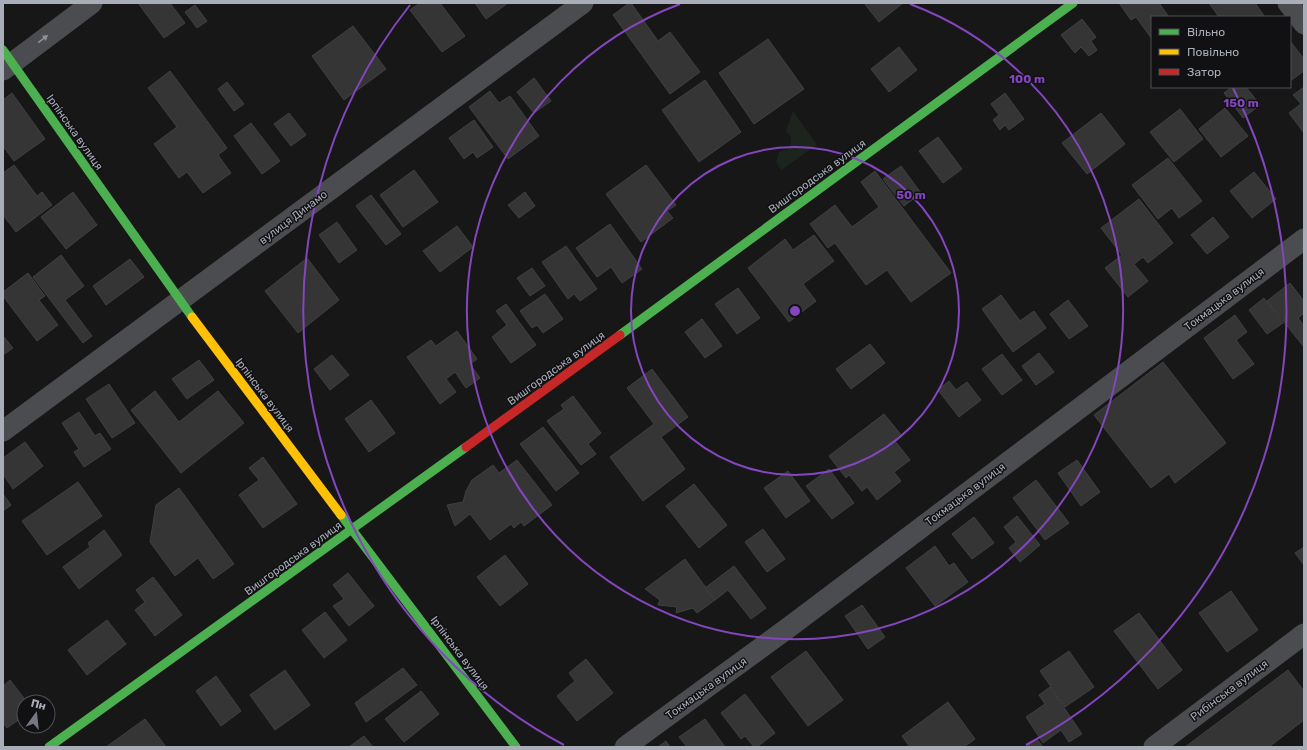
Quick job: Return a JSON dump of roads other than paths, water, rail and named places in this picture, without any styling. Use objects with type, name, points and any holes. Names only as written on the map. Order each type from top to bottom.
[{"type":"street","points":[[6,61],[92,3]]},
{"type":"street","name":"вулиця Динамо","points":[[3,431],[180,302],[583,3]]},
{"type":"street","name":"Вишгородська вулиця","points":[[50,747],[352,531],[1072,3]]},
{"type":"street","points":[[1288,3],[1304,24]]},
{"type":"street","name":"Ірпінська вулиця","points":[[6,61],[180,302],[516,747]]},
{"type":"street","name":"Токмацька вулиця","points":[[625,747],[792,625],[1304,239]]},
{"type":"street","name":"Рибінська вулиця","points":[[1154,747],[1304,634]]}]
